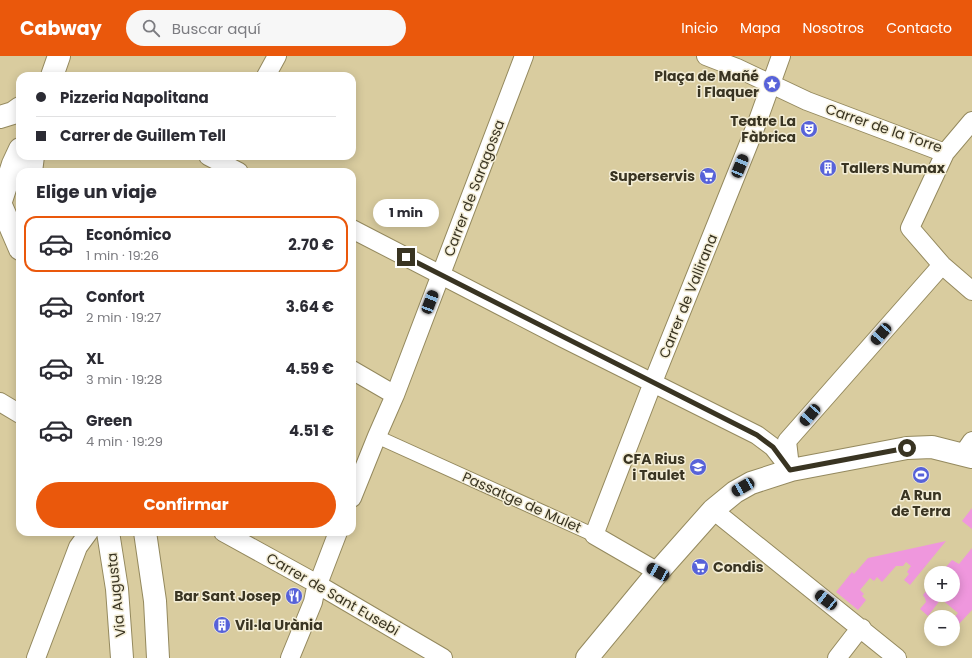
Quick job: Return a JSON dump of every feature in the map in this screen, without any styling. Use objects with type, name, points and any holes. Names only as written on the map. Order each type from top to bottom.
[{"type":"street","points":[[53,72],[59,56]]},
{"type":"street","points":[[268,72],[277,56]]},
{"type":"street","name":"Carrer de Saragossa","points":[[356,488],[395,395],[524,56]]},
{"type":"street","name":"Carrer de la Torre","points":[[706,56],[737,68],[807,101],[945,153],[972,121]]},
{"type":"street","name":"Carrer de Vallirana","points":[[594,535],[653,382],[757,123],[781,56]]},
{"type":"street","points":[[0,117],[16,110]]},
{"type":"street","points":[[945,153],[910,228],[942,265],[972,291]]},
{"type":"street","points":[[16,158],[0,203],[16,240]]},
{"type":"street","points":[[217,162],[231,168]]},
{"type":"street","points":[[356,231],[757,435],[773,447],[790,470]]},
{"type":"street","points":[[790,470],[787,441],[942,265]]},
{"type":"street","points":[[356,372],[395,395]]},
{"type":"street","points":[[0,402],[16,412]]},
{"type":"street","name":"Passatge de Mulet","points":[[382,439],[594,535],[658,572]]},
{"type":"street","points":[[587,658],[658,572],[713,510],[735,492],[751,483],[790,470],[919,446],[932,446],[969,451]]},
{"type":"street","points":[[713,510],[862,628],[897,658]]},
{"type":"street","points":[[36,658],[78,547],[85,536]]},
{"type":"street","name":"Via Augusta","points":[[109,536],[117,589],[122,658]]},
{"type":"street","points":[[146,536],[155,601],[158,658]]},
{"type":"street","name":"Carrer de Sant Eusebi","points":[[230,536],[318,584],[443,658]]},
{"type":"street","points":[[290,658],[313,602],[315,592],[336,536]]},
{"type":"street","points":[[837,658],[862,628]]},
{"type":"shaded area","points":[[972,508],[972,529],[962,521]]},
{"type":"shaded area","points":[[946,541],[910,585],[904,580],[909,574],[907,572],[911,566],[906,562],[903,566],[896,566],[882,582],[877,577],[874,581],[870,578],[860,590],[864,594],[862,596],[866,600],[858,610],[836,592],[852,572],[854,574],[868,558]]},
{"type":"shaded area","points":[[972,548],[972,610],[960,623],[960,610],[954,610],[945,602],[960,602],[960,566],[947,566],[952,560],[959,564]]},
{"type":"shaded area","points":[[926,602],[939,602],[933,610],[924,610],[924,612],[920,609]]},
{"type":"place","name":"Plaça de Mañé i Flaquer","points":[[772,84]]},
{"type":"place","name":"Teatre La Fàbrica","points":[[809,129]]},
{"type":"place","name":"Tallers Numax","points":[[828,168]]},
{"type":"place","name":"Superservis","points":[[708,176]]},
{"type":"place","name":"CFA Rius i Taulet","points":[[698,467]]},
{"type":"place","name":"A Run de Terra","points":[[921,475]]},
{"type":"place","name":"Condis","points":[[700,567]]},
{"type":"place","name":"Bar Sant Josep","points":[[294,596]]},
{"type":"place","name":"Vil·la Urània","points":[[222,625]]},
{"type":"route","points":[[406,257],[757,435],[773,447],[790,470],[907,448]]}]
